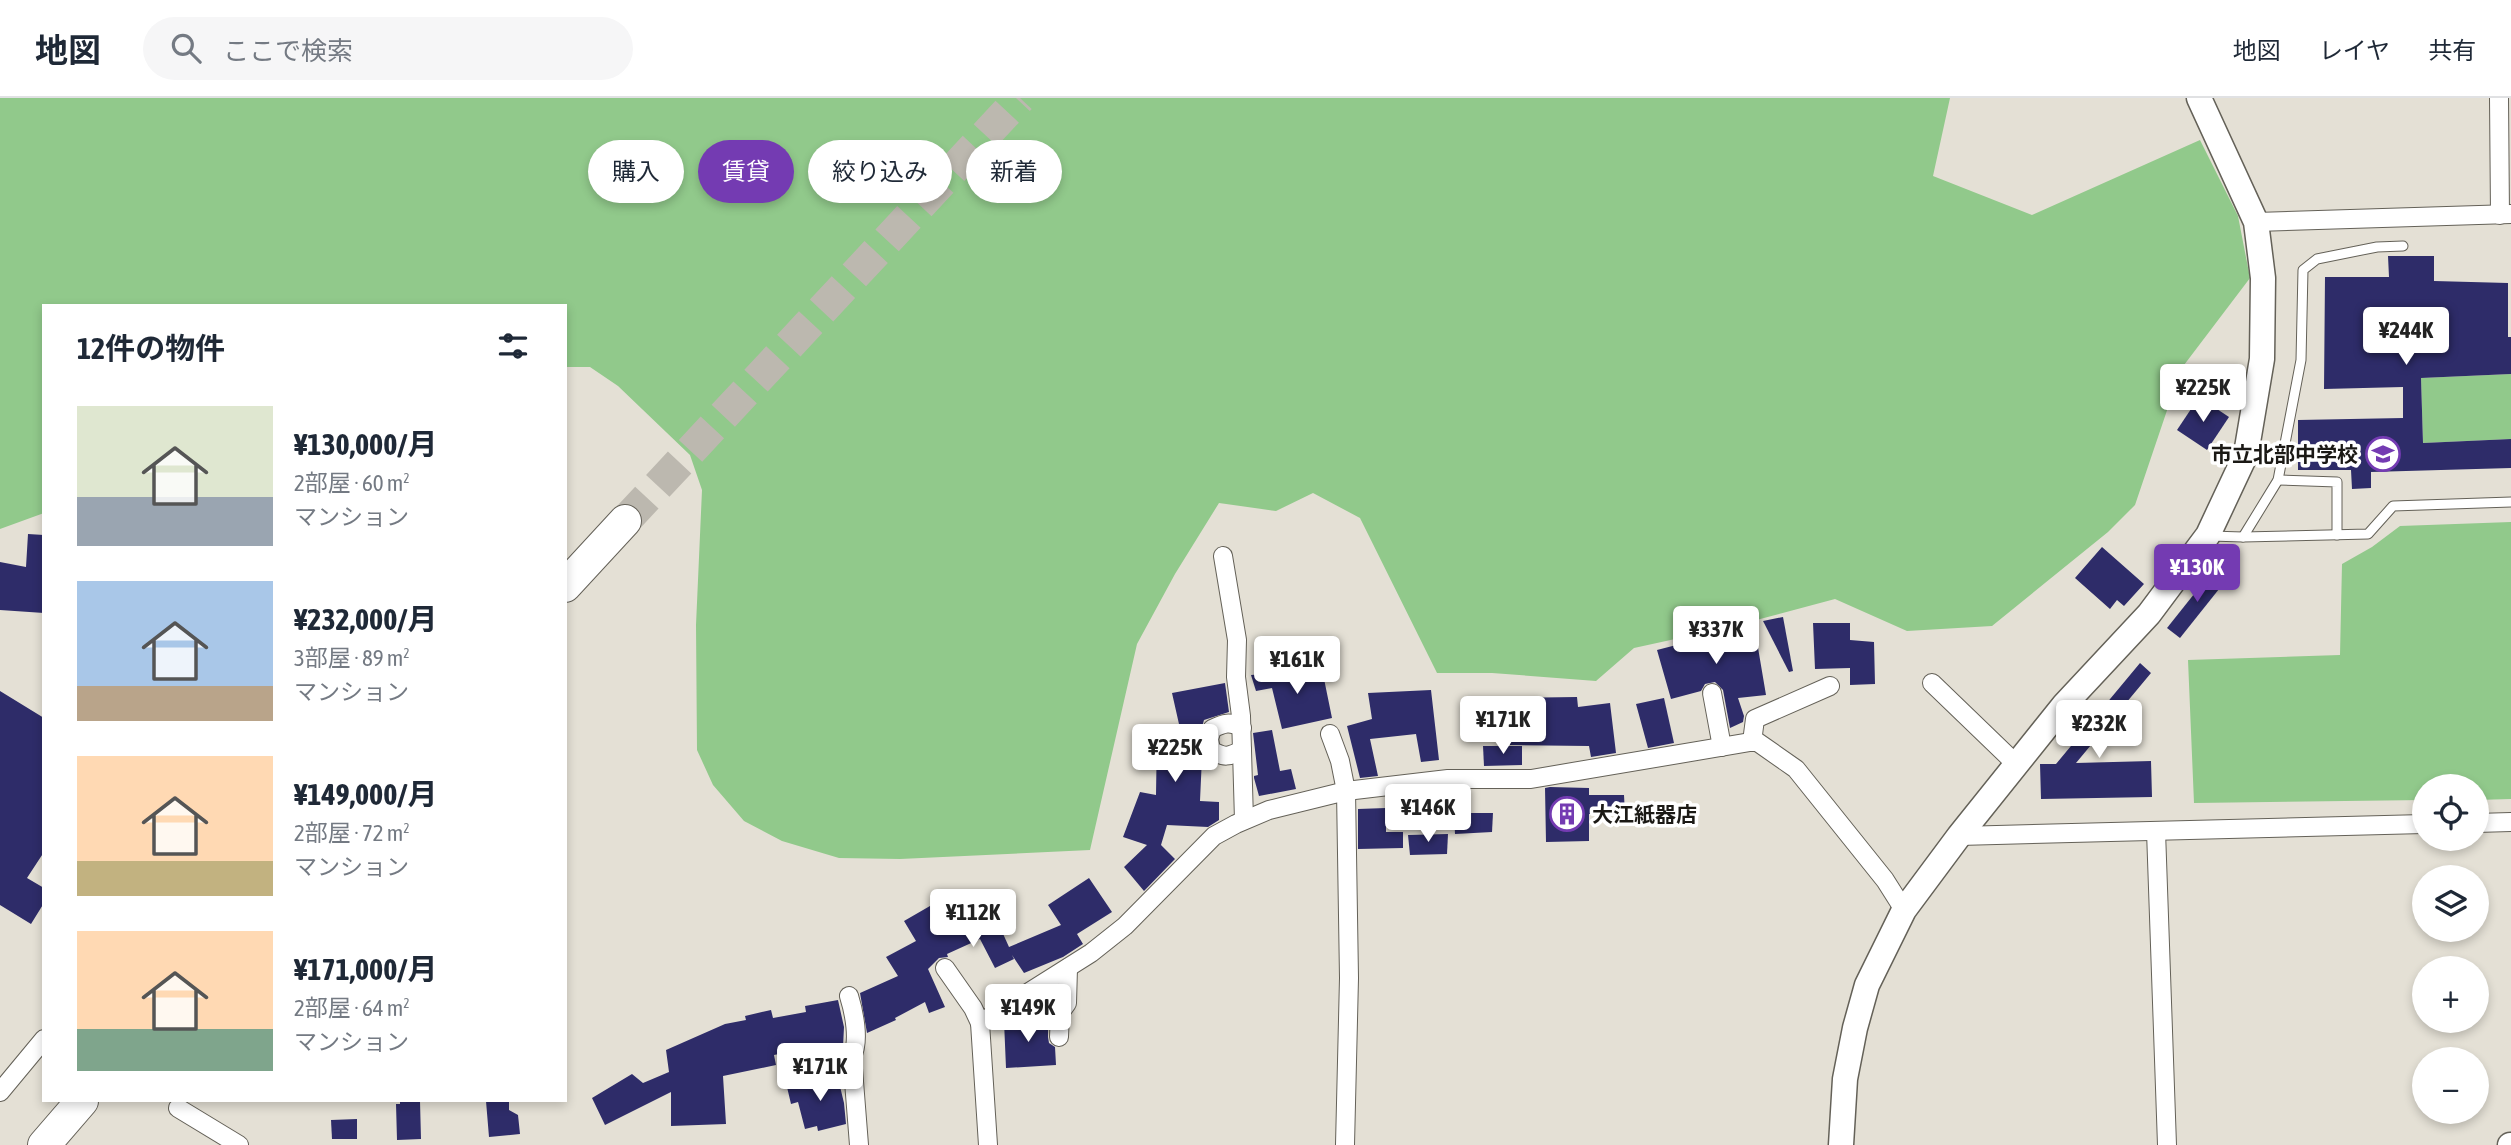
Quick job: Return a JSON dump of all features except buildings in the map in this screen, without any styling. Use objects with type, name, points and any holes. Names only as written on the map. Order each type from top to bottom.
[{"type":"highway","points":[[567,555],[620,512],[567,583]]},
{"type":"highway","points":[[44,1145],[81,1102]]},
{"type":"highway","points":[[68,1145],[103,1102]]},
{"type":"street","points":[[1841,1145],[1845,1079],[1855,1028],[1867,985],[1904,910],[2016,764],[2064,705],[2148,614],[2208,536],[2246,454],[2262,359],[2263,278],[2256,222],[2199,98]]},
{"type":"street","points":[[2256,222],[2505,215],[2499,98]]},
{"type":"street","points":[[1223,556],[1237,640],[1236,677],[1242,728],[1244,820]]},
{"type":"street","points":[[1932,683],[2016,764]]},
{"type":"street","points":[[1752,742],[1755,719],[1830,685]]},
{"type":"street","points":[[1712,693],[1723,747]]},
{"type":"street","points":[[1242,728],[1234,723],[1224,723],[1212,729],[1209,739],[1211,750],[1219,755],[1229,757],[1242,750]]},
{"type":"street","points":[[1330,734],[1340,761],[1346,791],[1349,978],[1345,1145]]},
{"type":"street","points":[[980,1023],[1068,968],[1125,926],[1214,836],[1269,810],[1346,791],[1448,779],[1531,779],[1756,741],[1796,769],[1885,880],[1904,910]]},
{"type":"street","points":[[2489,823],[2511,822]]},
{"type":"street","points":[[1959,836],[2412,824]]},
{"type":"street","points":[[2157,831],[2167,1145]]},
{"type":"street","points":[[945,968],[973,1008],[980,1023],[988,1145]]},
{"type":"street","points":[[1059,1037],[1060,1013],[1067,1003],[1068,968]]},
{"type":"street","points":[[849,996],[856,1027],[855,1050],[852,1056],[859,1145]]},
{"type":"street","points":[[0,1092],[42,1041]]},
{"type":"street","points":[[178,1108],[239,1145]]},
{"type":"lane","points":[[2242,537],[2278,480],[2301,360],[2303,270],[2317,259],[2377,247],[2403,246]]},
{"type":"lane","points":[[2278,480],[2337,482],[2337,535]]},
{"type":"lane","points":[[2208,536],[2368,534],[2393,506],[2511,502]]},
{"type":"green space","points":[[0,98],[1950,98],[1933,176],[2032,215],[2200,140],[2238,216],[2250,278],[2181,369],[2135,505],[2108,532],[1992,626],[1907,631],[1835,599],[1730,627],[1634,648],[1596,681],[1492,673],[1437,673],[1360,518],[1313,493],[1276,511],[1219,503],[1175,574],[1137,644],[1090,850],[900,859],[839,858],[782,841],[744,821],[713,785],[697,750],[696,625],[702,490],[690,455],[618,386],[590,367],[567,367],[567,304],[42,304],[42,514],[0,529]]},
{"type":"green space","points":[[2511,374],[2511,439],[2423,443],[2421,378]]},
{"type":"green space","points":[[2511,522],[2511,799],[2489,800],[2489,774],[2412,774],[2412,800],[2194,803],[2188,660],[2340,655],[2342,564],[2372,547],[2400,526]]},
{"type":"tunnel","points":[[625,521],[1020,98]]},
{"type":"place","name":"市立北部中学校","points":[[2383,454]]},
{"type":"place","name":"大江紙器店","points":[[1567,814]]}]
